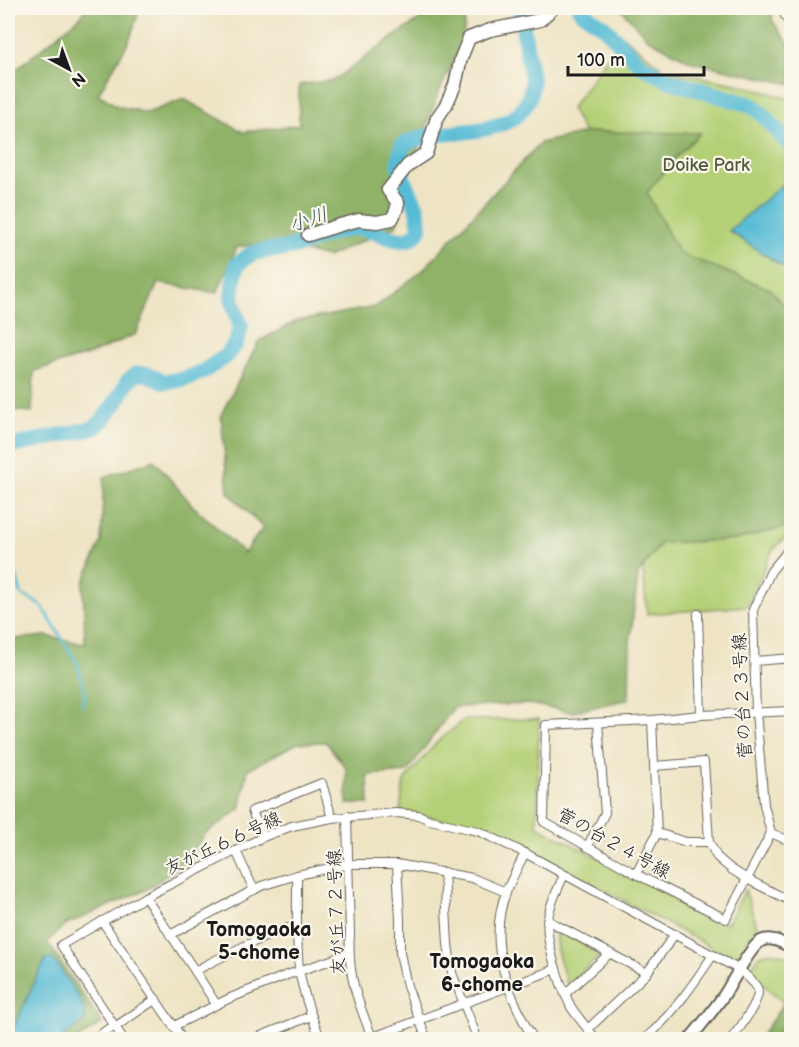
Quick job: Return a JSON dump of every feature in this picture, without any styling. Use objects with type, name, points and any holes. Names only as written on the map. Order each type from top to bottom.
[{"type":"main road","points":[[308,235],[359,220],[377,222],[392,219],[398,203],[388,190],[408,165],[426,153],[437,118],[446,105],[470,38],[490,30],[540,20],[553,8]]},
{"type":"street","points":[[781,8],[792,28]]},
{"type":"street","points":[[789,549],[792,559]]},
{"type":"street","name":"菅の台２３号線","points":[[771,833],[764,805],[756,712],[753,610],[771,571],[789,549]]},
{"type":"street","points":[[698,614],[701,714]]},
{"type":"street","points":[[754,661],[792,658]]},
{"type":"street","name":"菅の台２４号線","points":[[771,833],[726,919],[636,874],[544,822],[546,725],[652,720],[701,714],[792,711]]},
{"type":"street","points":[[636,874],[657,833],[652,720]]},
{"type":"street","points":[[587,847],[605,813],[598,723]]},
{"type":"street","points":[[655,766],[704,762],[709,842],[717,857],[730,869],[792,902]]},
{"type":"street","points":[[263,837],[252,811],[322,783],[332,818]]},
{"type":"street","name":"友が丘６６号線","points":[[124,1040],[61,945],[145,897],[263,837],[292,826],[347,816],[396,813],[418,815],[478,831],[525,853],[740,970]]},
{"type":"street","name":"友が丘７２号線","points":[[347,816],[351,978],[370,1039]]},
{"type":"street","points":[[657,833],[686,842],[709,842]]},
{"type":"street","points":[[771,833],[792,842]]},
{"type":"street","points":[[236,851],[254,890]]},
{"type":"street","points":[[525,853],[506,892],[498,926],[500,958],[507,987],[535,1040]]},
{"type":"street","points":[[170,935],[261,886],[297,875],[349,864],[397,864],[444,872],[472,878],[506,892]]},
{"type":"street","points":[[397,864],[400,953],[406,986],[427,1040]]},
{"type":"street","points":[[444,872],[452,973],[478,1040]]},
{"type":"street","points":[[297,875],[300,970],[311,1016],[321,1040]]},
{"type":"street","points":[[564,875],[547,920],[549,944],[571,1007],[597,1040]]},
{"type":"street","points":[[145,897],[216,1004]]},
{"type":"street","points":[[547,920],[647,973]]},
{"type":"street","points":[[102,921],[183,1040]]},
{"type":"street","points":[[195,971],[235,949],[297,925]]},
{"type":"street","points":[[588,1029],[647,973],[675,934]]},
{"type":"street","points":[[689,1040],[723,997],[751,950],[760,941],[774,940],[792,948]]},
{"type":"street","points":[[566,993],[610,952]]},
{"type":"street","points":[[174,1026],[216,1004],[300,970],[349,954]]},
{"type":"street","points":[[644,1040],[687,993],[713,955]]},
{"type":"street","points":[[370,1039],[556,969]]},
{"type":"street","points":[[730,1040],[750,1013],[759,991],[740,970]]},
{"type":"street","points":[[93,1040],[156,999]]},
{"type":"street","points":[[251,1040],[311,1016]]},
{"type":"green space","points":[[87,8],[140,8],[129,41],[98,94],[117,106],[147,113],[184,99],[243,132],[299,125],[299,85],[334,80],[430,13],[431,8],[466,8],[463,43],[438,94],[409,174],[396,226],[327,257],[268,243],[237,247],[217,293],[158,283],[136,334],[91,354],[34,371],[32,412],[8,410],[8,82],[12,73],[80,17]]},
{"type":"green space","points":[[773,8],[772,20],[791,47],[791,84],[692,62],[648,39],[621,9]]},
{"type":"green space","name":"Doike Park","points":[[623,36],[665,70],[741,85],[791,99],[791,532],[772,551],[748,606],[647,614],[615,193],[571,108]]},
{"type":"green space","points":[[589,132],[700,133],[673,160],[647,193],[679,253],[770,289],[791,314],[791,520],[782,528],[735,540],[661,543],[638,574],[630,643],[629,699],[572,712],[529,704],[454,707],[407,772],[368,775],[369,804],[347,804],[346,768],[326,742],[298,743],[248,769],[240,809],[204,835],[189,860],[145,890],[65,925],[47,942],[102,1023],[78,1039],[8,1039],[8,634],[15,639],[46,636],[85,644],[83,584],[101,542],[104,477],[154,460],[193,506],[244,553],[263,528],[228,492],[221,415],[259,341],[297,321],[375,307],[422,271],[540,143]]},
{"type":"green space","points":[[539,719],[537,826],[727,924],[745,890],[757,926],[735,960],[483,828],[400,811],[404,781],[436,743],[464,720]]},
{"type":"green space","points":[[555,929],[601,955],[567,985],[557,950]]},
{"type":"green space","points":[[771,952],[791,958],[791,1009],[750,969],[760,955]]},
{"type":"green space","points":[[784,1003],[791,1009],[791,1014],[774,1039],[759,1039]]},
{"type":"water","points":[[791,177],[791,272],[729,231]]},
{"type":"water","points":[[47,958],[53,959],[77,993],[84,1007],[84,1022],[60,1039],[14,1039],[10,1033]]},
{"type":"waterway","name":"小川","points":[[8,447],[94,428],[103,420],[128,381],[136,374],[147,374],[164,382],[184,379],[202,372],[225,357],[236,343],[241,326],[234,309],[232,296],[237,265],[250,255],[257,252],[292,248],[351,228],[365,229],[403,240],[410,239],[416,234],[420,228],[417,208],[400,171],[402,145],[428,136],[492,127],[519,113],[528,101],[532,84],[521,8]]},
{"type":"waterway","points":[[579,8],[604,27],[641,65],[670,81],[751,105],[792,147]]},
{"type":"waterway","points":[[8,559],[15,571],[21,594],[42,606],[78,665],[85,695],[82,705]]},
{"type":"district","name":"Tomogaoka 5-chome","points":[[259,940]]},
{"type":"district","name":"Tomogaoka 6-chome","points":[[482,972]]}]
